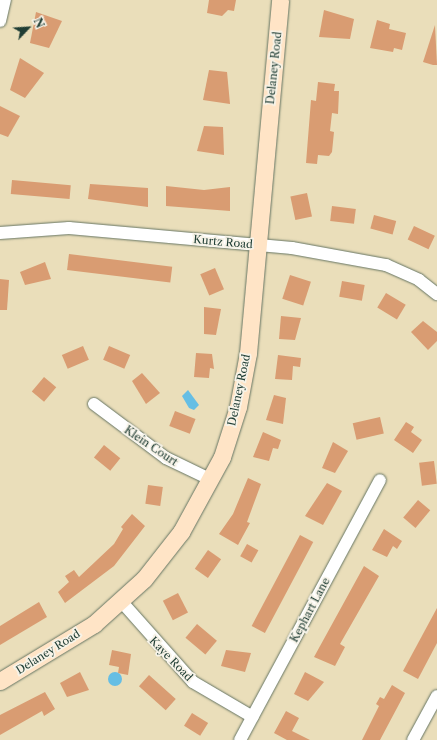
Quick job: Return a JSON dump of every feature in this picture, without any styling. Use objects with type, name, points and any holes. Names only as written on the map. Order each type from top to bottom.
[{"type":"street","points":[[0,21],[5,0]]},
{"type":"street","name":"Delaney Road","points":[[0,681],[94,624],[121,601],[166,553],[212,480],[230,433],[243,380],[280,0]]},
{"type":"street","name":"Kurtz Road","points":[[0,233],[69,228],[257,245],[386,265],[419,280],[437,294]]},
{"type":"street","name":"Klein Court","points":[[94,404],[166,458],[212,480]]},
{"type":"street","name":"Kephart Lane","points":[[240,740],[380,480]]},
{"type":"street","name":"Kaye Road","points":[[121,601],[194,682],[253,716]]},
{"type":"street","points":[[413,740],[437,696]]},
{"type":"water","points":[[188,390],[199,405],[194,410],[189,408],[182,396]]},
{"type":"water","points":[[112,672],[118,672],[122,676],[122,682],[118,686],[112,686],[108,682],[108,676]]},
{"type":"building","points":[[209,0],[236,0],[234,11],[228,10],[222,16],[207,13]]},
{"type":"building","points":[[324,10],[354,19],[350,39],[319,37]]},
{"type":"building","points":[[36,12],[62,21],[49,48],[30,43]]},
{"type":"building","points":[[377,20],[390,24],[389,29],[406,33],[402,50],[394,48],[393,52],[370,48]]},
{"type":"building","points":[[435,25],[437,65],[433,65],[423,62]]},
{"type":"building","points":[[20,58],[44,73],[25,98],[10,90]]},
{"type":"building","points":[[209,70],[227,72],[230,104],[203,100]]},
{"type":"building","points":[[318,82],[335,84],[334,91],[339,91],[338,114],[332,113],[330,131],[334,132],[332,152],[329,156],[318,155],[317,164],[306,163],[311,100],[316,101]]},
{"type":"building","points":[[0,106],[20,116],[8,137],[0,134]]},
{"type":"building","points":[[204,126],[223,127],[224,155],[197,151]]},
{"type":"building","points":[[12,180],[71,185],[70,199],[11,194]]},
{"type":"building","points":[[90,184],[148,188],[148,207],[88,199]]},
{"type":"building","points":[[166,186],[204,190],[230,187],[230,211],[166,206]]},
{"type":"building","points":[[307,193],[312,216],[295,220],[290,197]]},
{"type":"building","points":[[332,206],[356,209],[354,224],[330,221]]},
{"type":"building","points":[[374,215],[396,221],[393,234],[370,229]]},
{"type":"building","points":[[414,226],[435,236],[429,249],[408,240]]},
{"type":"building","points":[[69,254],[172,267],[170,283],[67,270]]},
{"type":"building","points":[[45,262],[51,279],[25,285],[20,272]]},
{"type":"building","points":[[215,268],[224,289],[209,295],[200,274]]},
{"type":"building","points":[[290,275],[311,282],[303,306],[282,299]]},
{"type":"building","points":[[0,279],[9,280],[7,310],[0,310]]},
{"type":"building","points":[[342,281],[365,285],[362,301],[339,297]]},
{"type":"building","points":[[386,293],[406,305],[397,319],[377,308]]},
{"type":"building","points":[[204,307],[221,309],[216,335],[204,334]]},
{"type":"building","points":[[281,316],[301,318],[295,340],[279,339]]},
{"type":"building","points":[[423,321],[437,332],[437,341],[428,350],[411,332]]},
{"type":"building","points":[[83,346],[89,360],[68,369],[62,355]]},
{"type":"building","points":[[109,346],[130,355],[124,369],[103,360]]},
{"type":"building","points":[[196,353],[212,354],[214,369],[210,368],[209,378],[194,377]]},
{"type":"building","points":[[278,355],[301,358],[300,367],[293,366],[292,380],[275,379]]},
{"type":"building","points":[[142,373],[160,393],[146,404],[132,381]]},
{"type":"building","points":[[44,377],[56,387],[44,402],[32,392]]},
{"type":"building","points":[[274,395],[286,398],[283,424],[266,420]]},
{"type":"building","points":[[175,411],[196,419],[190,434],[169,426]]},
{"type":"building","points":[[380,417],[384,434],[357,440],[353,423]]},
{"type":"building","points":[[406,422],[414,427],[411,432],[422,440],[413,453],[394,440]]},
{"type":"building","points":[[263,432],[281,440],[278,449],[273,448],[269,461],[253,457]]},
{"type":"building","points":[[333,442],[348,451],[335,473],[322,468]]},
{"type":"building","points":[[104,445],[120,458],[110,471],[94,457]]},
{"type":"building","points":[[434,461],[437,484],[422,486],[419,463]]},
{"type":"building","points":[[248,478],[261,484],[247,522],[250,523],[238,545],[219,534],[233,514]]},
{"type":"building","points":[[327,483],[342,491],[323,525],[305,516]]},
{"type":"building","points":[[148,485],[163,487],[160,506],[145,504]]},
{"type":"building","points":[[418,500],[430,510],[415,528],[403,518]]},
{"type":"building","points":[[132,514],[145,526],[114,566],[65,603],[58,592],[69,582],[65,576],[74,570],[79,577],[114,544],[123,529],[121,527]]},
{"type":"building","points":[[384,529],[402,541],[397,549],[393,546],[387,557],[372,550]]},
{"type":"building","points":[[300,535],[313,542],[265,633],[252,626]]},
{"type":"building","points":[[247,544],[258,550],[252,563],[240,556]]},
{"type":"building","points":[[208,550],[221,559],[208,578],[195,569]]},
{"type":"building","points":[[364,566],[379,576],[340,644],[345,647],[335,666],[314,657]]},
{"type":"building","points":[[178,593],[188,613],[173,620],[163,601]]},
{"type":"building","points":[[39,602],[47,617],[0,645],[0,626]]},
{"type":"building","points":[[437,608],[437,643],[418,679],[403,671]]},
{"type":"building","points":[[197,624],[217,641],[205,655],[185,638]]},
{"type":"building","points":[[112,650],[131,654],[128,675],[118,673],[119,667],[109,665]]},
{"type":"building","points":[[226,650],[251,653],[245,672],[221,666]]},
{"type":"building","points":[[80,672],[89,690],[67,697],[60,683]]},
{"type":"building","points":[[305,672],[324,682],[308,701],[294,694]]},
{"type":"building","points":[[149,675],[176,699],[166,710],[139,686]]},
{"type":"building","points":[[392,685],[405,693],[380,740],[362,740],[379,706],[376,704],[380,697],[384,699]]},
{"type":"building","points":[[45,692],[55,709],[44,716],[42,711],[0,735],[0,715]]},
{"type":"building","points":[[286,711],[299,718],[292,731],[310,740],[287,740],[274,733]]},
{"type":"building","points":[[192,713],[208,723],[200,736],[184,726]]}]
